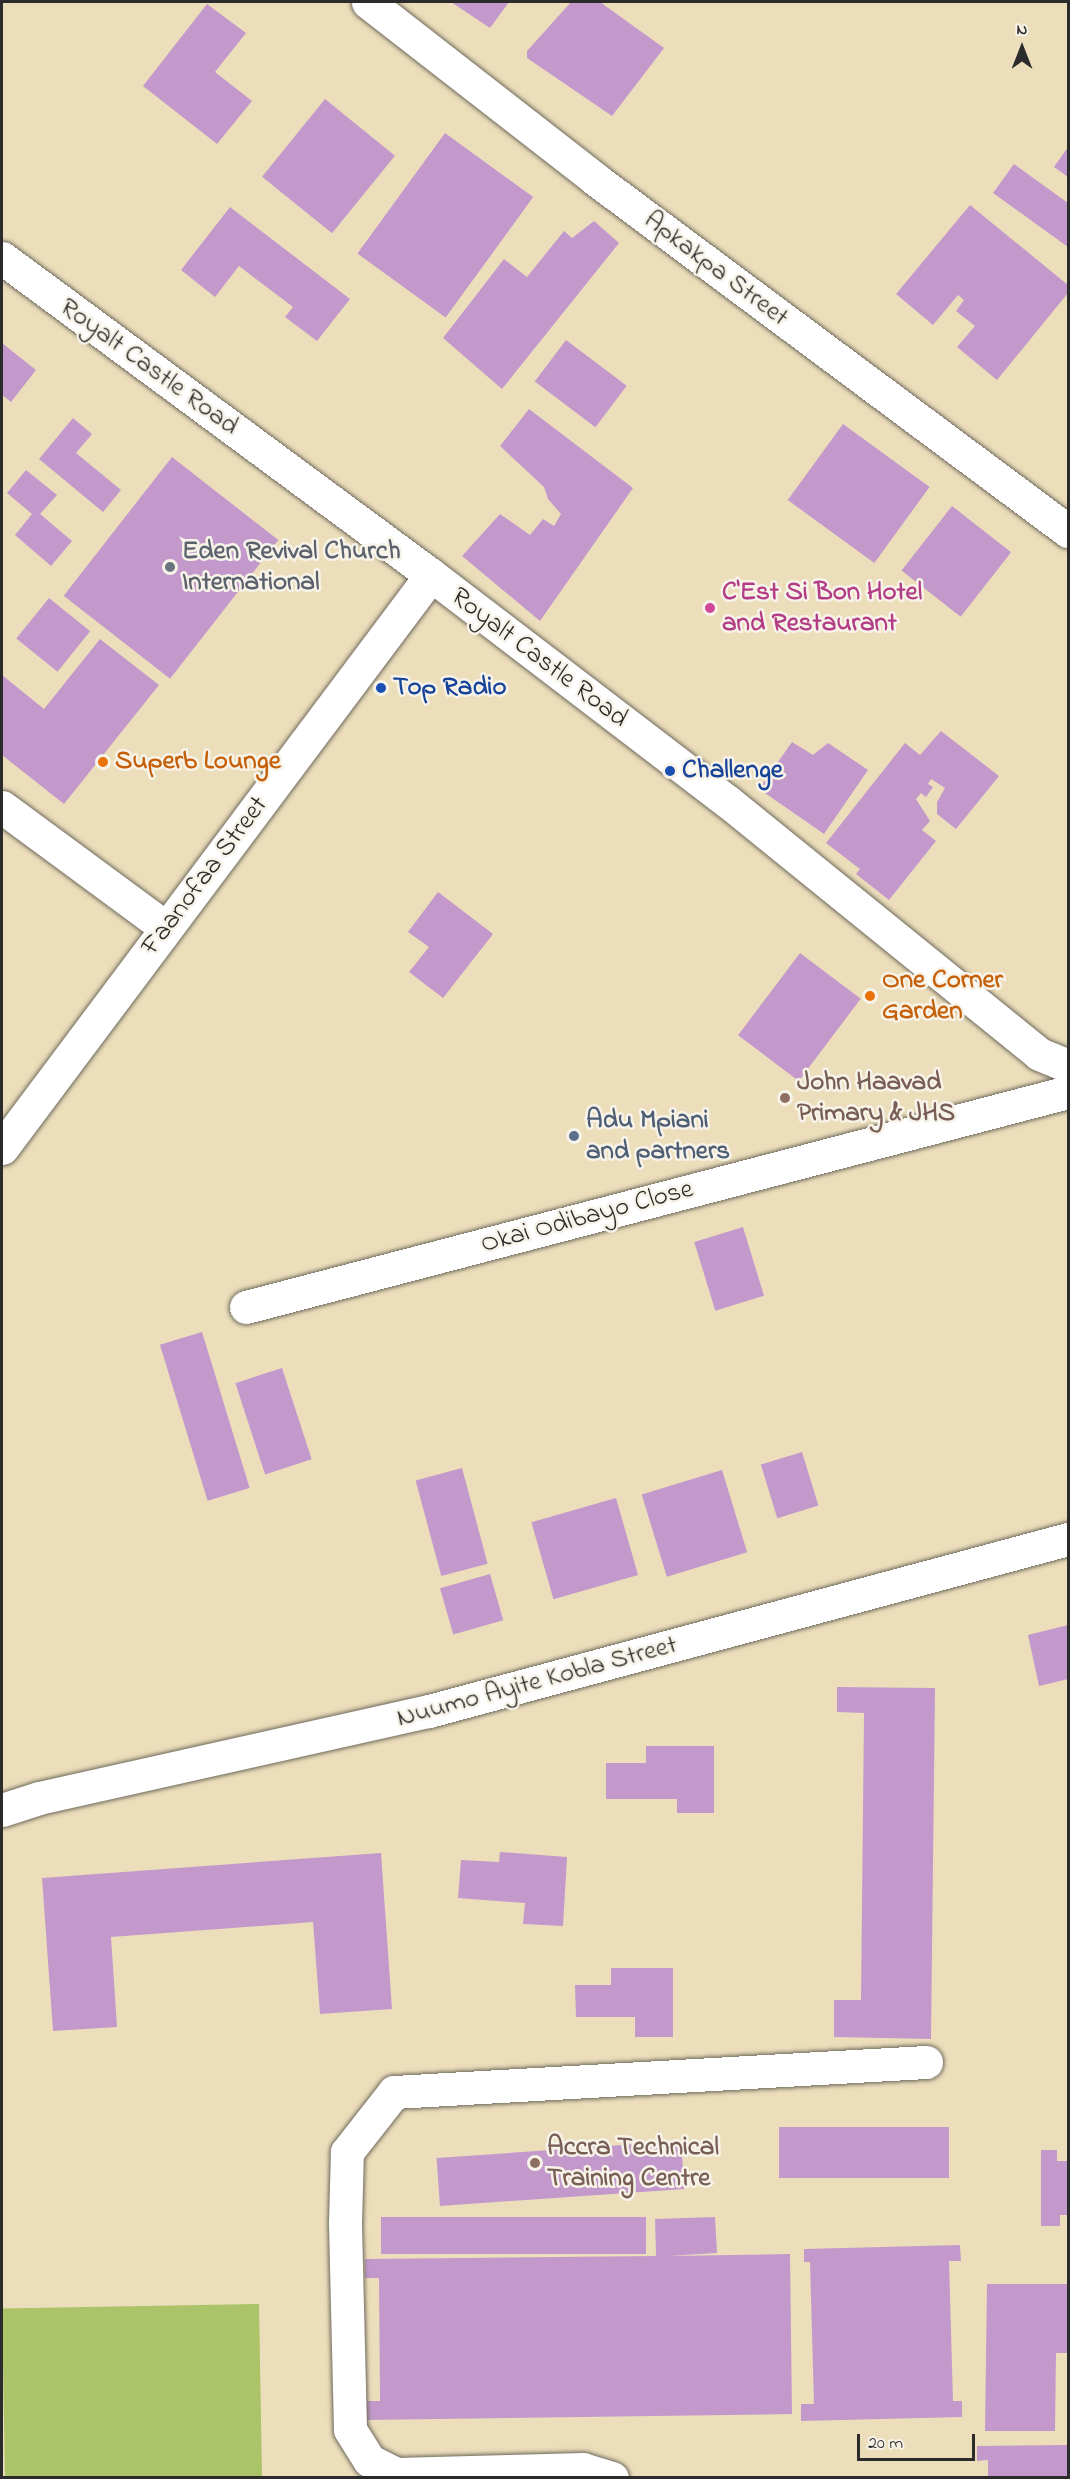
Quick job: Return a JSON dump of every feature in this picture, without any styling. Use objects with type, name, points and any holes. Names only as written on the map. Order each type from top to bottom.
[{"type":"street","name":"Apkakpa Street","points":[[368,2],[595,179],[1068,531]]},
{"type":"street","name":"Royalt Castle Road","points":[[2,258],[430,575],[728,801],[1040,1054],[1068,1066]]},
{"type":"street","name":"Faanofaa Street","points":[[2,1149],[430,575]]},
{"type":"street","points":[[2,807],[166,928]]},
{"type":"street","name":"Okai Odibayo Close","points":[[246,1307],[1068,1092]]},
{"type":"street","name":"Nuumo Ayite Kobla Street","points":[[2,1810],[39,1798],[429,1711],[1068,1539]]},
{"type":"street","points":[[612,2478],[583,2469],[396,2474],[369,2460],[350,2429],[345,2222],[347,2152],[394,2092],[926,2062]]},
{"type":"green space","points":[[259,2304],[262,2477],[5,2478],[2,2308]]},
{"type":"building","points":[[451,2],[509,2],[490,28]]},
{"type":"building","points":[[571,2],[600,2],[664,48],[612,116],[527,58],[527,51]]},
{"type":"building","points":[[207,4],[246,33],[215,72],[252,101],[217,144],[143,86]]},
{"type":"building","points":[[325,99],[395,156],[332,233],[262,177]]},
{"type":"building","points":[[445,133],[533,197],[446,318],[357,254]]},
{"type":"building","points":[[1068,147],[1068,177],[1054,167]]},
{"type":"building","points":[[1014,164],[1068,203],[1068,247],[993,193]]},
{"type":"building","points":[[970,205],[1068,285],[1068,293],[997,380],[957,347],[975,326],[956,311],[964,300],[958,295],[933,325],[896,294]]},
{"type":"building","points":[[230,207],[350,299],[317,341],[285,317],[293,307],[239,266],[215,297],[181,270]]},
{"type":"building","points":[[594,221],[619,243],[502,389],[443,338],[504,259],[527,277],[564,231],[572,238]]},
{"type":"building","points":[[566,340],[627,386],[595,427],[535,382]]},
{"type":"building","points":[[2,343],[36,370],[11,402],[2,395]]},
{"type":"building","points":[[529,409],[633,488],[540,621],[462,556],[500,514],[530,535],[543,519],[554,526],[561,514],[548,499],[544,487],[500,446]]},
{"type":"building","points":[[73,418],[92,434],[76,453],[121,490],[103,512],[39,459]]},
{"type":"building","points":[[843,424],[930,487],[874,563],[788,500]]},
{"type":"building","name":"Eden Revival Church International","points":[[172,457],[278,540],[170,679],[64,596]]},
{"type":"building","points":[[26,470],[57,495],[40,514],[72,541],[51,566],[15,535],[32,514],[7,493]]},
{"type":"building","points":[[952,506],[1011,552],[961,617],[902,571]]},
{"type":"building","points":[[49,598],[90,631],[57,672],[16,638]]},
{"type":"building","points":[[100,639],[159,685],[64,804],[2,755],[2,675],[44,709]]},
{"type":"building","points":[[941,731],[999,776],[956,829],[937,814],[937,802],[945,788],[931,779],[928,784],[933,787],[926,797],[921,793],[916,799],[930,821],[922,830],[936,841],[889,900],[856,874],[860,869],[826,843],[905,743],[920,755]]},
{"type":"building","points":[[792,742],[813,755],[828,743],[868,770],[824,834],[759,789]]},
{"type":"building","points":[[438,892],[493,934],[443,998],[409,972],[429,947],[408,932]]},
{"type":"building","points":[[800,953],[861,999],[799,1081],[738,1035]]},
{"type":"building","points":[[743,1227],[764,1296],[715,1311],[694,1242]]},
{"type":"building","points":[[202,1332],[250,1488],[208,1501],[160,1345]]},
{"type":"building","points":[[282,1368],[312,1459],[265,1474],[235,1383]]},
{"type":"building","points":[[802,1452],[818,1506],[777,1518],[761,1465]]},
{"type":"building","points":[[462,1468],[488,1564],[441,1576],[416,1480]]},
{"type":"building","points":[[722,1470],[747,1552],[667,1577],[642,1495]]},
{"type":"building","points":[[616,1498],[638,1575],[553,1599],[531,1522]]},
{"type":"building","points":[[490,1574],[503,1620],[453,1634],[440,1588]]},
{"type":"building","points":[[1068,1625],[1068,1679],[1039,1686],[1028,1635]]},
{"type":"building","points":[[837,1687],[935,1688],[931,2039],[834,2037],[834,2000],[861,2000],[864,1713],[837,1712]]},
{"type":"building","points":[[646,1746],[714,1746],[714,1813],[677,1813],[677,1799],[606,1799],[606,1763],[646,1763]]},
{"type":"building","points":[[500,1852],[567,1857],[563,1926],[523,1924],[525,1903],[458,1898],[461,1860],[499,1862]]},
{"type":"building","points":[[381,1853],[392,2009],[320,2014],[313,1922],[111,1937],[117,2027],[53,2031],[42,1878]]},
{"type":"building","points":[[611,1968],[673,1968],[673,2037],[635,2037],[635,2017],[576,2017],[575,1985],[611,1985]]},
{"type":"building","points":[[779,2127],[949,2127],[949,2178],[779,2178]]},
{"type":"building","points":[[681,2141],[684,2189],[440,2206],[437,2158]]},
{"type":"building","points":[[1041,2150],[1057,2150],[1057,2161],[1068,2161],[1068,2215],[1060,2215],[1060,2226],[1041,2226]]},
{"type":"building","points":[[381,2217],[646,2217],[646,2254],[381,2254]]},
{"type":"building","points":[[715,2217],[717,2253],[668,2256],[790,2254],[792,2414],[367,2420],[367,2401],[380,2401],[379,2278],[365,2278],[365,2259],[656,2256],[655,2219]]},
{"type":"building","points":[[960,2245],[961,2261],[949,2261],[953,2401],[962,2401],[962,2417],[801,2421],[801,2404],[814,2404],[810,2262],[804,2262],[804,2249]]},
{"type":"building","points":[[987,2284],[1068,2284],[1068,2353],[1056,2353],[1055,2431],[985,2431]]},
{"type":"building","points":[[1068,2445],[1068,2478],[988,2478],[988,2460],[977,2461],[977,2446]]},
{"type":"place","name":"Eden Revival Church International","points":[[170,567]]},
{"type":"place","name":"C'Est Si Bon Hotel and Restaurant","points":[[710,608]]},
{"type":"place","name":"Top Radio","points":[[381,688]]},
{"type":"place","name":"Superb Lounge","points":[[103,762]]},
{"type":"place","name":"Challenge","points":[[670,771]]},
{"type":"place","name":"One Corner Garden","points":[[870,996]]},
{"type":"place","name":"John Haavad Primary & JHS","points":[[785,1098]]},
{"type":"place","name":"Adu Mpiani and partners","points":[[574,1136]]},
{"type":"place","name":"Accra Technical Training Centre","points":[[535,2163]]}]
